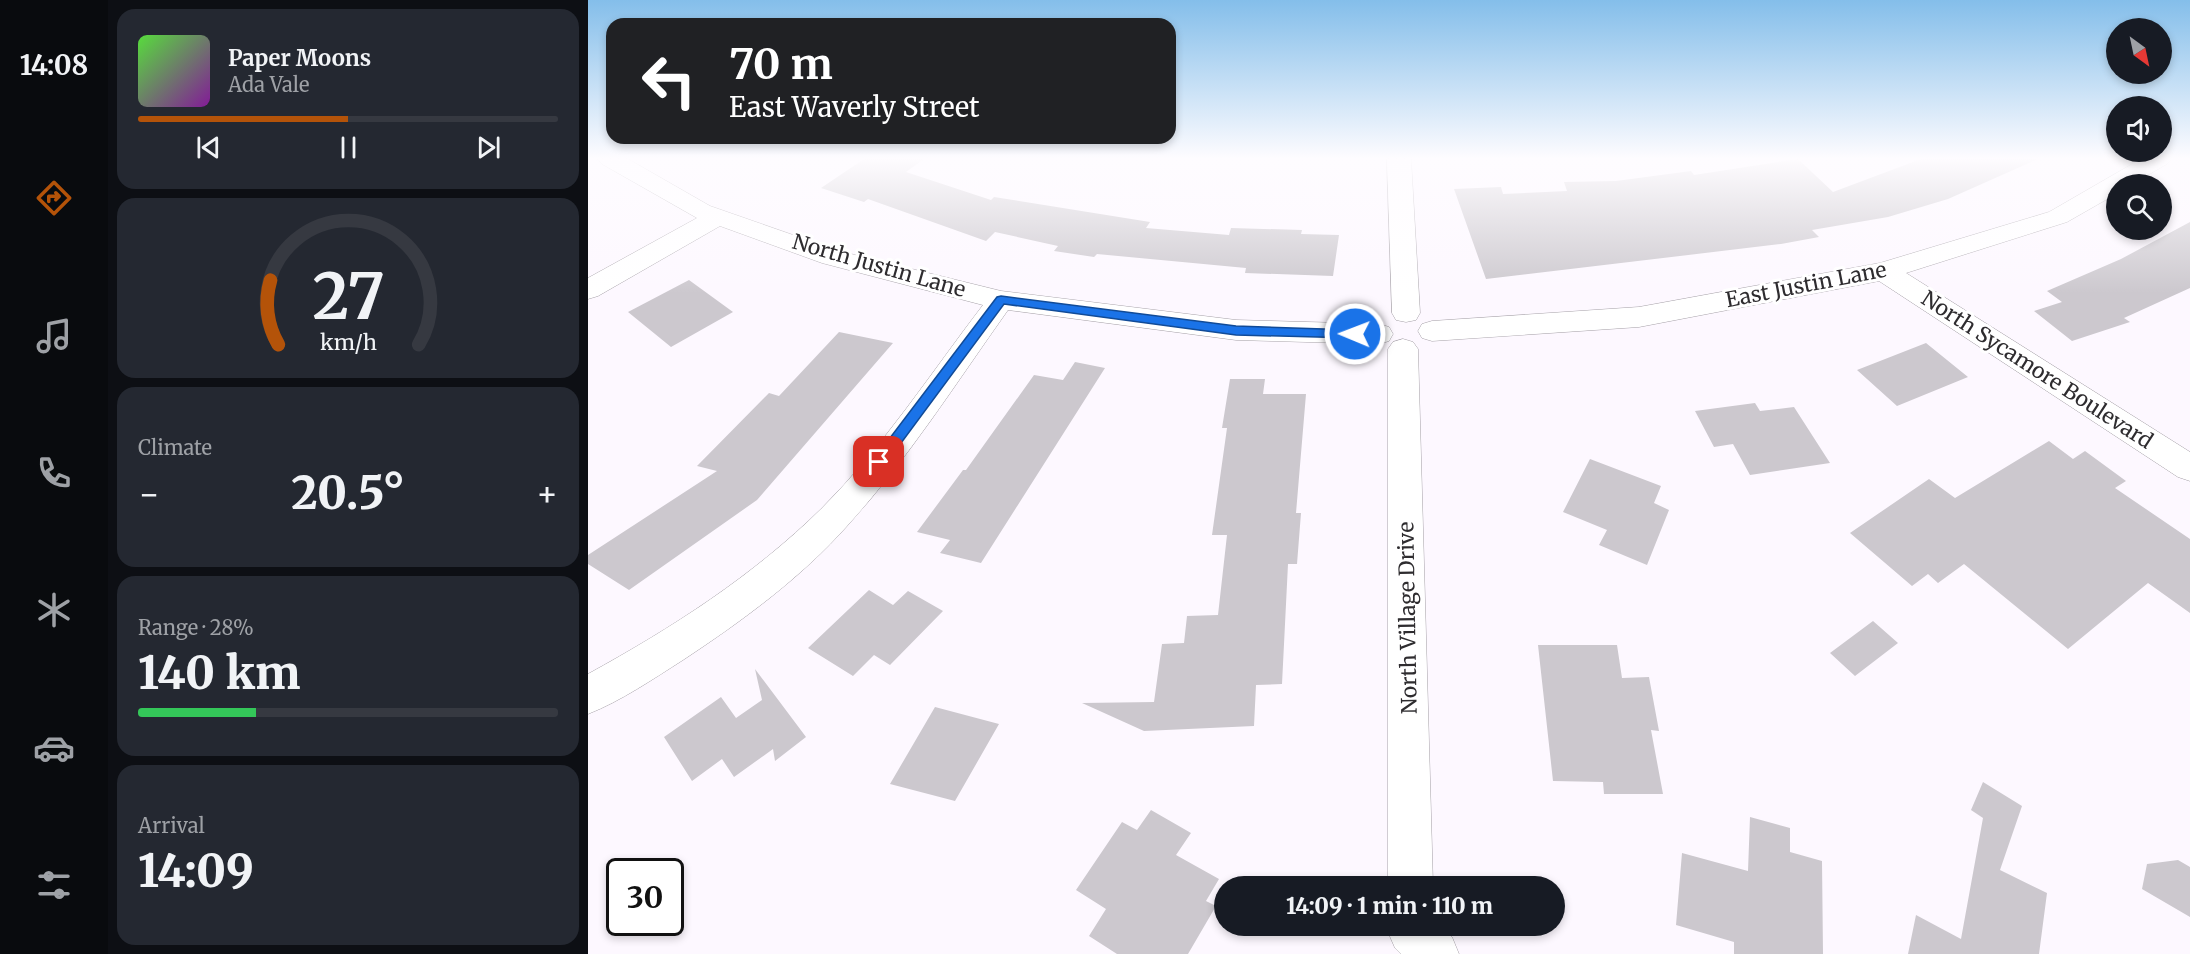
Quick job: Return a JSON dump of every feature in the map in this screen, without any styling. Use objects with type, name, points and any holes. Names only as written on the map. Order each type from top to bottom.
[{"type":"street","name":"North Justin Lane","points":[[688,204],[701,211],[831,256],[1001,300],[1236,330],[1405,338]]},
{"type":"street","points":[[1401,204],[1406,313],[1426,319],[1405,338]]},
{"type":"street","name":"East Justin Lane","points":[[1405,338],[1639,317],[1883,271],[2058,217],[2081,204]]},
{"type":"street","points":[[588,290],[718,217]]},
{"type":"street","name":"North Sycamore Boulevard","points":[[1883,271],[2190,468]]},
{"type":"street","points":[[588,695],[652,659],[731,607],[781,569],[835,516],[886,453],[1001,300]]},
{"type":"street","name":"North Village Drive","points":[[1405,338],[1411,876]]},
{"type":"building","points":[[881,204],[1035,204],[1150,222],[1146,228],[1229,235],[1231,228],[1302,230],[1301,234],[1339,235],[1333,276],[1245,273],[1246,268],[1097,254],[1094,257],[1054,251],[1058,246],[995,232],[986,241]]},
{"type":"building","points":[[1459,204],[1933,204],[1888,217],[1812,230],[1819,237],[1781,244],[1486,279]]},
{"type":"building","points":[[2190,222],[2190,288],[2124,318],[2130,322],[2072,341],[2034,311],[2062,302],[2047,291],[2121,259],[2156,240],[2172,240],[2172,232]]},
{"type":"building","points":[[689,280],[733,312],[671,347],[628,312]]},
{"type":"building","points":[[839,332],[893,343],[757,500],[629,590],[588,564],[588,555],[717,471],[697,466],[769,393],[779,396]]},
{"type":"building","points":[[1926,343],[1968,377],[1897,406],[1857,370]]},
{"type":"building","points":[[1075,362],[1105,368],[981,563],[940,553],[950,540],[917,532],[963,470],[966,470],[1034,375],[1063,380]]},
{"type":"building","points":[[1230,379],[1265,379],[1263,394],[1306,394],[1296,513],[1301,513],[1297,564],[1288,564],[1282,684],[1256,685],[1254,726],[1144,731],[1082,703],[1154,702],[1162,644],[1184,643],[1187,616],[1218,615],[1227,535],[1212,535],[1227,428],[1222,428]]},
{"type":"building","points":[[1755,403],[1760,411],[1794,407],[1830,463],[1750,475],[1733,444],[1714,447],[1695,411]]},
{"type":"building","points":[[2049,441],[2073,459],[2085,451],[2126,481],[2115,488],[2190,539],[2190,613],[2148,583],[2068,649],[1964,564],[1938,583],[1928,574],[1912,586],[1850,533],[1929,479],[1955,498]]},
{"type":"building","points":[[1590,459],[1661,486],[1654,503],[1669,510],[1647,565],[1599,545],[1607,530],[1563,512]]},
{"type":"building","points":[[869,590],[893,605],[908,591],[943,611],[890,665],[874,655],[853,676],[808,648]]},
{"type":"building","points":[[1873,621],[1898,643],[1855,676],[1830,653]]},
{"type":"building","points":[[1538,645],[1617,645],[1622,678],[1649,677],[1659,731],[1651,730],[1663,794],[1604,794],[1603,782],[1553,781]]},
{"type":"building","points":[[755,669],[806,737],[775,761],[773,749],[734,777],[722,759],[692,781],[664,737],[721,697],[736,718],[762,700]]},
{"type":"building","points":[[935,707],[999,724],[955,801],[890,784]]},
{"type":"building","points":[[1983,782],[2022,806],[2000,870],[2047,893],[2039,954],[1908,954],[1916,915],[1961,939],[1983,818],[1971,810]]},
{"type":"building","points":[[1151,810],[1191,833],[1176,855],[1214,876],[1214,887],[1206,901],[1214,905],[1214,909],[1188,954],[1117,954],[1089,936],[1106,909],[1076,890],[1122,822],[1137,830]]},
{"type":"building","points":[[1750,817],[1790,828],[1790,852],[1822,861],[1823,954],[1734,954],[1734,942],[1676,925],[1682,853],[1748,871]]},
{"type":"building","points":[[2178,860],[2190,867],[2190,917],[2142,889],[2147,864]]},
{"type":"route","points":[[879,462],[1001,300],[1236,330],[1355,334]]}]
